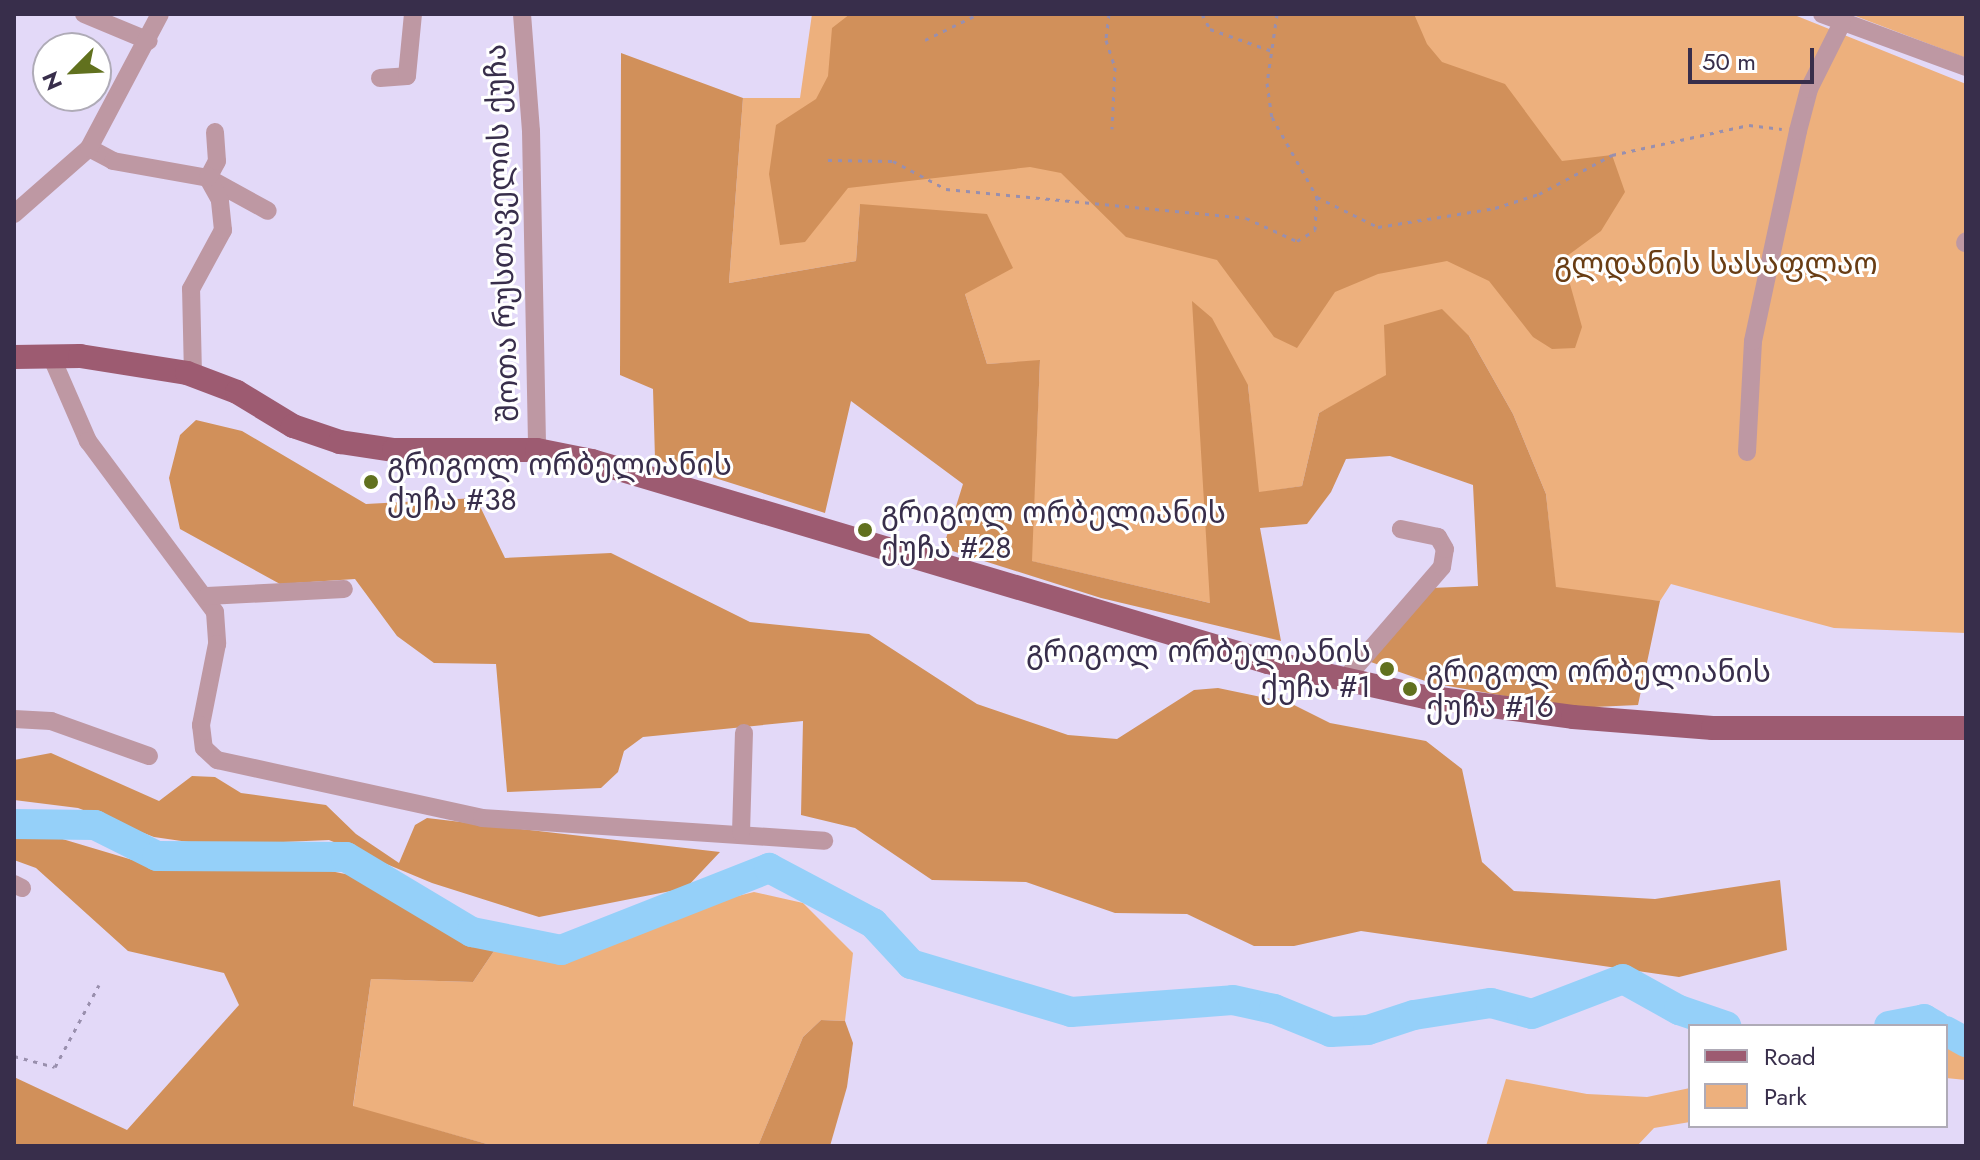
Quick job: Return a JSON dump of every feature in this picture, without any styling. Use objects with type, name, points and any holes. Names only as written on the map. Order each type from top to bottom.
[{"type":"main road","points":[[14,357],[51,356],[136,362],[193,375],[237,392],[293,426],[340,442],[394,450],[537,450],[673,483],[1268,662],[1425,697],[1573,717],[1713,728],[1966,728]]},
{"type":"street","points":[[84,14],[149,41]]},
{"type":"street","points":[[14,214],[89,148],[149,41],[160,14]]},
{"type":"street","points":[[380,78],[407,76],[413,14]]},
{"type":"street","name":"შოთა რუსთაველის ქუჩა","points":[[522,14],[531,131],[537,450]]},
{"type":"street","points":[[1822,14],[1855,22],[1966,67]]},
{"type":"street","points":[[1747,452],[1753,341],[1798,131],[1809,89],[1855,22]]},
{"type":"street","points":[[208,178],[217,161],[215,132]]},
{"type":"street","points":[[89,148],[113,161],[208,178],[268,211]]},
{"type":"street","points":[[193,375],[191,289],[223,230],[220,200],[208,178]]},
{"type":"street","points":[[51,356],[88,441],[207,596],[215,612],[217,644],[201,725],[204,748],[217,760],[482,818],[741,833],[824,841]]},
{"type":"street","points":[[1345,679],[1442,567],[1445,549],[1438,537],[1401,529]]},
{"type":"street","points":[[207,596],[344,589]]},
{"type":"street","points":[[14,719],[51,721],[149,756]]},
{"type":"street","points":[[741,833],[744,733]]},
{"type":"path","points":[[925,40],[978,14]]},
{"type":"path","points":[[1109,14],[1106,40],[1115,67],[1112,129]]},
{"type":"path","points":[[1202,14],[1210,29],[1272,51]]},
{"type":"path","points":[[828,160],[893,161],[946,189],[1246,218],[1297,241],[1315,230],[1317,197],[1272,117],[1267,83],[1277,14]]},
{"type":"path","points":[[1317,197],[1378,227],[1495,208],[1539,194],[1612,155],[1749,125],[1798,131]]},
{"type":"path","points":[[14,1056],[55,1067],[99,985]]},
{"type":"green space","name":"გლდანის სასაფლაო","points":[[812,14],[1792,14],[1966,84],[1966,633],[1834,628],[1671,584],[1660,601],[1556,594],[1546,494],[1513,414],[1469,336],[1319,413],[1302,486],[1258,493],[1248,385],[1210,603],[1031,561],[1040,361],[987,364],[965,294],[860,205],[856,261],[729,283],[743,98],[800,98]]},
{"type":"green space","points":[[1850,14],[1966,14],[1966,58]]},
{"type":"green space","points":[[754,892],[803,903],[853,953],[845,1021],[821,1020],[803,1037],[758,1146],[494,1146],[353,1107],[371,979],[473,982],[494,951],[538,960],[600,945],[677,911]]},
{"type":"green space","points":[[1948,1048],[1966,1057],[1966,1080],[1948,1078]]},
{"type":"green space","points":[[1506,1079],[1587,1094],[1647,1097],[1688,1088],[1688,1122],[1654,1128],[1637,1146],[1486,1146]]},
{"type":"shaded area","points":[[850,14],[1414,14],[1427,44],[1442,62],[1505,84],[1562,161],[1612,155],[1625,192],[1601,231],[1563,259],[1582,327],[1575,348],[1552,349],[1533,337],[1489,281],[1447,261],[1378,274],[1335,292],[1297,348],[1274,337],[1217,260],[1126,237],[1061,173],[1030,167],[848,188],[805,242],[780,245],[769,174],[776,125],[816,99],[828,76],[832,28]]},
{"type":"shaded area","points":[[621,53],[743,98],[729,283],[856,261],[860,204],[987,214],[1013,268],[965,294],[987,364],[1040,360],[1032,561],[1210,603],[1192,301],[1212,318],[1248,385],[1259,492],[1302,486],[1319,413],[1386,375],[1384,325],[1442,309],[1469,336],[1513,414],[1546,494],[1556,587],[1660,601],[1638,705],[1572,708],[1431,683],[1365,660],[1431,588],[1478,586],[1473,485],[1390,456],[1346,459],[1331,492],[1307,524],[1260,528],[1281,641],[1101,598],[943,548],[963,484],[851,401],[825,513],[655,459],[653,389],[620,375]]},
{"type":"shaded area","points":[[196,420],[242,431],[366,504],[476,498],[505,558],[611,553],[750,622],[869,634],[977,704],[1068,735],[1117,739],[1194,690],[1218,688],[1290,703],[1330,723],[1426,741],[1462,769],[1482,862],[1514,891],[1655,899],[1780,880],[1787,950],[1679,977],[1361,931],[1294,946],[1254,946],[1187,914],[1115,913],[1026,882],[932,880],[855,828],[801,815],[803,721],[643,737],[624,751],[618,772],[601,788],[507,792],[496,664],[434,663],[397,636],[355,579],[280,584],[180,529],[169,478],[180,435]]},
{"type":"shaded area","points":[[51,753],[159,801],[192,776],[215,777],[241,793],[326,805],[356,834],[399,863],[415,825],[427,818],[720,852],[686,888],[539,917],[432,883],[329,840],[209,845],[154,837],[78,808],[14,800],[14,760]]},
{"type":"shaded area","points":[[14,832],[49,835],[146,864],[291,863],[350,875],[474,947],[494,951],[473,982],[371,979],[353,1106],[494,1146],[14,1146],[14,1077],[127,1130],[239,1005],[224,973],[128,951],[36,868],[14,860]]},
{"type":"shaded area","points":[[821,1020],[845,1021],[853,1043],[847,1087],[830,1146],[758,1146],[803,1037]]},
{"type":"waterway","points":[[14,824],[95,825],[157,856],[346,857],[472,932],[561,950],[769,868],[873,923],[911,964],[1071,1012],[1233,1000],[1274,1009],[1331,1032],[1368,1030],[1414,1015],[1491,1003],[1532,1014],[1623,979],[1679,1010],[1720,1024]]},
{"type":"waterway","points":[[1899,1024],[1924,1019],[1933,1024]]},
{"type":"waterway","points":[[1948,1032],[1966,1042]]},
{"type":"place","name":"გრიგოლ ორბელიანის ქუჩა #38","points":[[371,482]]},
{"type":"place","name":"გრიგოლ ორბელიანის ქუჩა #28","points":[[865,530]]},
{"type":"place","name":"გრიგოლ ორბელიანის ქუჩა #1","points":[[1387,669]]},
{"type":"place","name":"გრიგოლ ორბელიანის ქუჩა #16","points":[[1410,689]]}]
